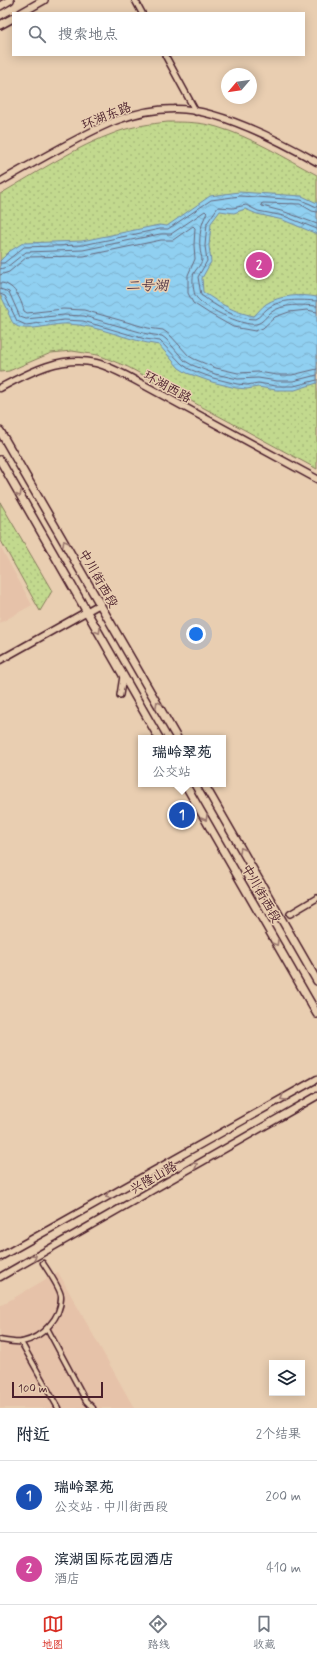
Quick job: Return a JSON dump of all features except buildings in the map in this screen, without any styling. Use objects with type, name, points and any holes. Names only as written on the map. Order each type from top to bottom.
[{"type":"main road","points":[[0,6],[10,0]]},
{"type":"main road","points":[[23,12],[44,0]]},
{"type":"main road","points":[[0,25],[12,19]]},
{"type":"main road","name":"中川街西段","points":[[0,431],[175,735]]},
{"type":"main road","name":"中川街西段","points":[[0,460],[157,735]]},
{"type":"main road","name":"中川街西段","points":[[187,787],[317,1014]]},
{"type":"main road","name":"中川街西段","points":[[206,787],[317,981]]},
{"type":"street","points":[[135,0],[141,12]]},
{"type":"street","points":[[166,56],[196,112]]},
{"type":"street","name":"环湖东路","points":[[0,182],[96,129],[123,117],[142,112],[174,108],[219,116],[317,162]]},
{"type":"street","name":"环湖西路","points":[[0,388],[52,363],[82,361],[97,364],[112,369],[142,384],[317,479]]},
{"type":"street","points":[[0,660],[100,604]]},
{"type":"street","points":[[120,695],[123,676]]},
{"type":"street","points":[[290,914],[317,898]]},
{"type":"street","name":"兴隆山路","points":[[0,1257],[317,1079]]},
{"type":"street","name":"兴隆山路","points":[[0,1277],[317,1096]]},
{"type":"street","points":[[0,1340],[22,1342],[47,1328],[57,1317],[61,1294],[43,1263]]},
{"type":"street","points":[[47,1328],[86,1401],[94,1408]]},
{"type":"street","points":[[22,1342],[58,1408]]},
{"type":"shaded area","points":[[0,546],[32,605],[0,623]]},
{"type":"shaded area","points":[[58,1272],[134,1408],[0,1408],[0,1306]]},
{"type":"green space","points":[[168,122],[205,124],[230,131],[268,148],[317,175],[317,469],[128,367],[98,355],[72,351],[51,353],[9,371],[0,372],[0,194],[57,160],[101,138],[129,128]]},
{"type":"green space","points":[[0,502],[52,591],[40,611],[0,539]]},
{"type":"water","name":"二号湖","points":[[239,192],[302,196],[317,203],[317,234],[283,220],[257,214],[245,209],[234,213],[220,211],[211,223],[209,246],[211,262],[202,278],[203,292],[227,307],[254,316],[266,304],[284,297],[317,297],[317,383],[295,390],[276,390],[258,387],[247,389],[236,388],[212,382],[187,373],[179,368],[159,345],[79,325],[61,324],[25,328],[19,327],[12,321],[0,294],[0,261],[10,251],[23,243],[82,241],[159,225],[167,226],[210,196]]},
{"type":"place","name":"滨湖国际花园酒店","points":[[259,265]]},
{"type":"place","name":"瑞岭翠苑","points":[[182,815]]}]
